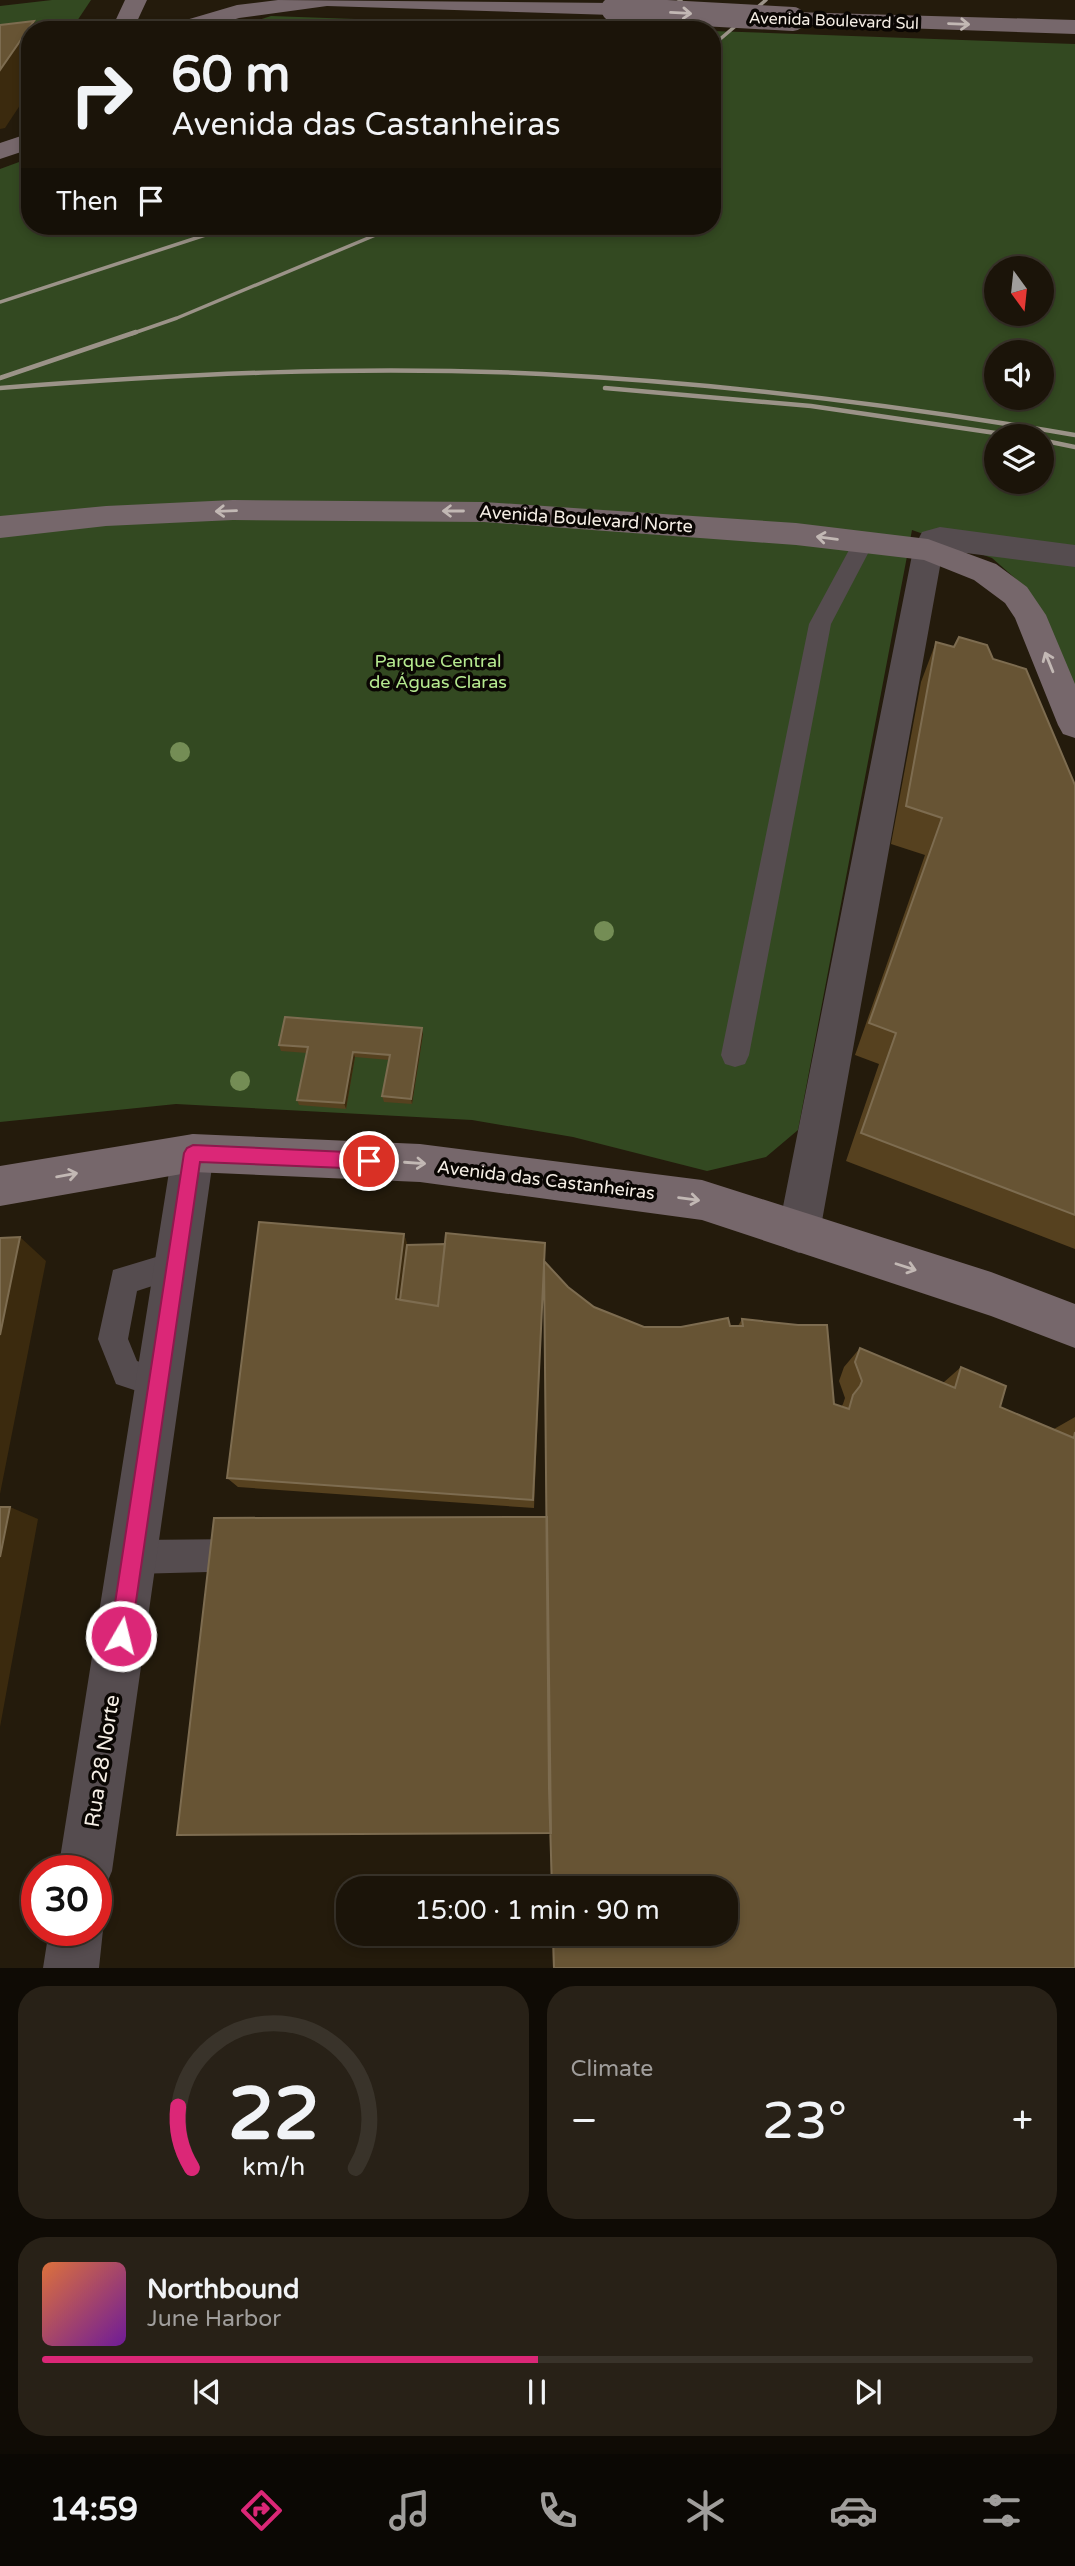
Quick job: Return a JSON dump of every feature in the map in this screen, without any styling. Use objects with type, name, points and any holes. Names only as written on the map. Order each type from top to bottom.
[{"type":"street","points":[[126,21],[136,0]]},
{"type":"street","name":"Avenida Boulevard Sul","points":[[207,21],[237,12],[327,0],[613,9],[793,19],[1075,27]]},
{"type":"street","points":[[0,152],[21,144]]},
{"type":"street","name":"Avenida Boulevard Norte","points":[[0,527],[106,516],[233,510],[484,512],[796,534],[929,550],[985,572],[1016,595],[1030,615],[1075,725]]},
{"type":"street","points":[[799,1232],[933,540],[940,538],[1075,556]]},
{"type":"street","name":"Avenida das Castanheiras","points":[[0,1186],[193,1153],[432,1165],[702,1200],[990,1294],[1075,1325]]},
{"type":"street","name":"Rua 28 Norte","points":[[87,1855],[193,1153]]},
{"type":"street","points":[[71,1968],[74,1946]]},
{"type":"lane","points":[[735,1055],[820,624],[863,542]]},
{"type":"lane","points":[[132,1557],[271,1554]]},
{"type":"green space","points":[[52,0],[91,0],[77,21],[21,21],[21,40],[0,65],[0,6]]},
{"type":"green space","points":[[271,16],[412,21],[256,21]]},
{"type":"green space","name":"Parque Central de Águas Claras","points":[[721,31],[1075,44],[1075,696],[1025,587],[992,558],[912,530],[798,1130],[766,1157],[707,1171],[573,1137],[472,1120],[176,1104],[0,1122],[0,169],[21,161],[21,235],[721,235]]},
{"type":"building","points":[[21,23],[21,40],[0,70],[0,25]]},
{"type":"building","points":[[959,637],[987,645],[993,659],[1026,669],[1075,785],[1075,1215],[861,1133],[896,1033],[869,1023],[942,818],[906,806],[936,642],[954,647]]},
{"type":"building","points":[[285,1017],[422,1028],[411,1099],[382,1096],[390,1055],[353,1052],[344,1103],[297,1100],[308,1047],[279,1045]]},
{"type":"building","points":[[259,1222],[404,1234],[396,1299],[438,1306],[446,1233],[545,1243],[533,1500],[227,1478]]},
{"type":"building","points":[[20,1237],[0,1335],[0,1238]]},
{"type":"building","points":[[445,1244],[438,1306],[400,1300],[407,1245]]},
{"type":"building","points":[[544,1261],[568,1287],[594,1307],[644,1327],[681,1327],[728,1318],[730,1326],[743,1326],[742,1319],[827,1325],[834,1404],[849,1409],[853,1395],[862,1381],[855,1362],[860,1348],[955,1388],[961,1367],[1006,1386],[1000,1407],[1074,1438],[1075,1432],[1075,1968],[554,1968],[553,1946],[738,1946],[738,1876],[552,1876]]},
{"type":"building","points":[[0,1507],[10,1507],[0,1557]]},
{"type":"building","points":[[547,1517],[551,1833],[177,1835],[214,1518]]},
{"type":"railway","points":[[650,21],[681,0]]},
{"type":"railway","points":[[721,38],[766,0]]},
{"type":"railway","points":[[0,302],[205,235]]},
{"type":"railway","points":[[131,334],[177,318],[375,235]]},
{"type":"railway","points":[[0,378],[136,332]]},
{"type":"railway","points":[[0,388],[271,372],[474,371],[676,383],[809,397],[1075,435]]},
{"type":"railway","points":[[605,388],[811,406],[984,431]]},
{"type":"railway","points":[[1054,443],[1075,447]]},
{"type":"route","points":[[121,1636],[193,1153],[369,1161]]}]
